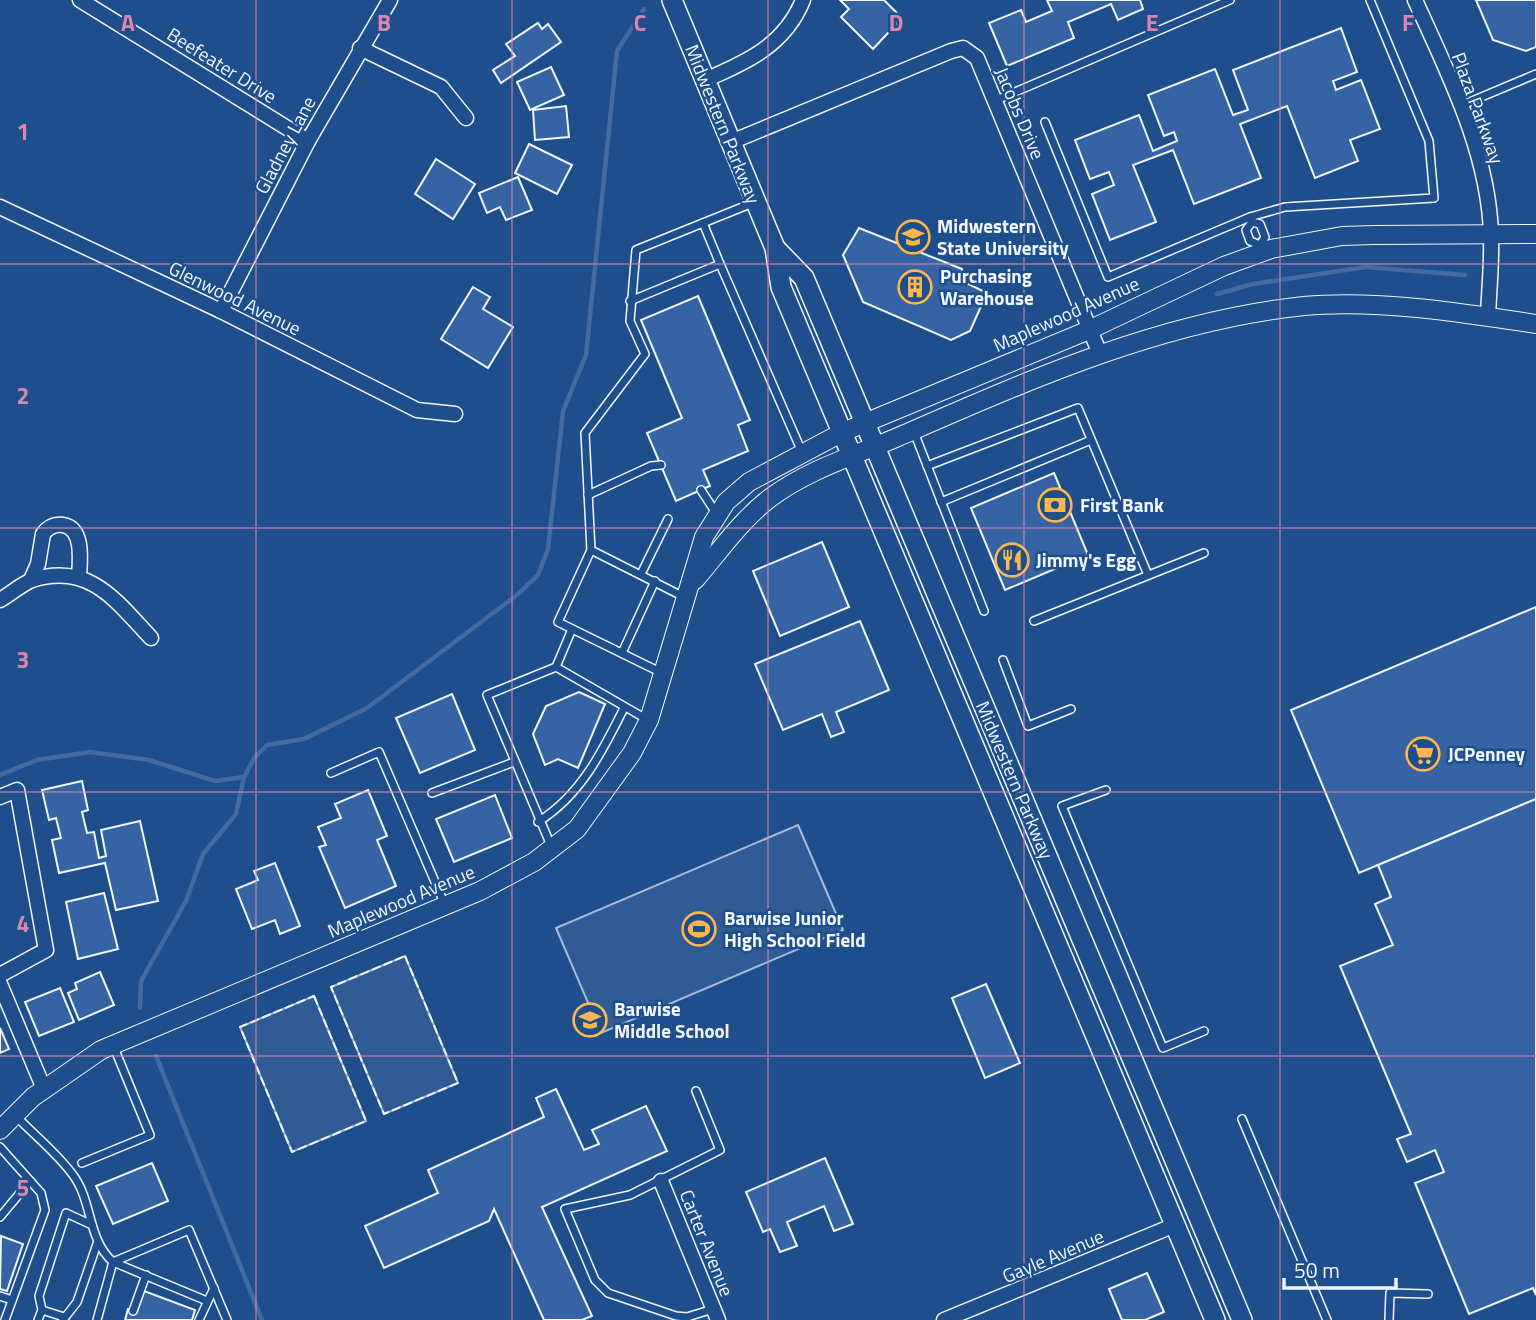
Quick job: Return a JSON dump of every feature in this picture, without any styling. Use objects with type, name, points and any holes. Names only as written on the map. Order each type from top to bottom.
[{"type":"main road","name":"Midwestern Parkway","points":[[672,0],[775,248],[781,287],[1214,1320]]},
{"type":"main road","name":"Midwestern Parkway","points":[[775,248],[804,278],[1242,1320]]},
{"type":"main road","points":[[989,782],[1012,772]]},
{"type":"main road","points":[[1127,1111],[1150,1101]]},
{"type":"main road","points":[[1175,1225],[1198,1214]]},
{"type":"street","name":"Beefeater Drive","points":[[80,0],[307,141]]},
{"type":"street","name":"Gladney Lane","points":[[221,311],[307,141],[390,0]]},
{"type":"street","points":[[705,80],[752,60],[785,32],[803,0]]},
{"type":"street","name":"Plaza Parkway","points":[[1415,0],[1460,106],[1482,170],[1491,235],[1488,317]]},
{"type":"street","points":[[360,48],[442,87],[466,118]]},
{"type":"street","name":"Jacobs Drive","points":[[731,142],[838,95],[963,48],[977,58],[1100,354]]},
{"type":"street","name":"Glenwood Avenue","points":[[0,207],[221,311],[417,410],[455,414]]},
{"type":"street","name":"Maplewood Avenue","points":[[0,1130],[44,1089],[113,1045],[446,905],[534,862],[577,829],[632,753],[649,720],[704,537],[726,502],[749,482],[843,432],[1089,330],[1261,249],[1342,236],[1536,234]]},
{"type":"street","name":"Maplewood Avenue","points":[[688,592],[770,498],[853,455],[1100,354],[1161,333],[1215,320],[1306,306],[1356,306],[1488,317],[1536,324]]},
{"type":"street","points":[[31,580],[38,564],[43,534],[57,524],[68,525],[72,530],[80,549],[79,576]]},
{"type":"street","points":[[0,600],[31,580],[79,576],[101,586],[151,638]]},
{"type":"street","points":[[0,797],[18,790],[46,950],[0,975]]},
{"type":"street","points":[[0,984],[44,1089]]},
{"type":"street","name":"Carter Avenue","points":[[661,1181],[716,1315]]},
{"type":"street","name":"Gayle Avenue","points":[[944,1320],[1175,1225]]},
{"type":"lane","points":[[994,101],[1230,0]]},
{"type":"lane","points":[[1045,122],[1108,277],[1285,207],[1434,198],[1429,141],[1370,0]]},
{"type":"lane","points":[[1460,106],[1536,74]]},
{"type":"lane","points":[[663,673],[558,622],[591,550],[585,433],[645,354],[630,321],[636,250],[755,202]]},
{"type":"lane","points":[[1251,219],[1261,224],[1265,237],[1261,249]]},
{"type":"lane","points":[[703,223],[802,452]]},
{"type":"lane","points":[[631,301],[720,264]]},
{"type":"lane","points":[[928,466],[1078,408],[1148,575]]},
{"type":"lane","points":[[913,430],[984,611]]},
{"type":"lane","points":[[941,502],[1091,440]]},
{"type":"lane","points":[[588,495],[651,466],[661,465]]},
{"type":"lane","points":[[701,490],[718,515]]},
{"type":"lane","points":[[641,574],[668,519]]},
{"type":"lane","points":[[591,550],[655,581],[688,592]]},
{"type":"lane","points":[[1034,621],[1204,553]]},
{"type":"lane","points":[[622,653],[655,581]]},
{"type":"lane","points":[[552,848],[538,822],[487,695],[556,667],[572,629]]},
{"type":"lane","points":[[1003,660],[1028,726],[1071,709]]},
{"type":"lane","points":[[556,667],[649,720]]},
{"type":"lane","points":[[538,822],[558,809],[592,771],[624,708]]},
{"type":"lane","points":[[331,773],[379,752],[446,905]]},
{"type":"lane","points":[[432,793],[514,762]]},
{"type":"lane","points":[[1106,790],[1062,806],[1163,1048],[1205,1031]]},
{"type":"lane","points":[[82,1163],[150,1135],[113,1045]]},
{"type":"lane","points":[[696,1091],[720,1150],[630,1195],[565,1209],[576,1243],[595,1280],[608,1293],[676,1317],[716,1315]]},
{"type":"lane","points":[[16,1115],[73,1175],[86,1198],[97,1244],[113,1262],[207,1301]]},
{"type":"lane","points":[[1241,1119],[1327,1320]]},
{"type":"lane","points":[[0,1147],[41,1194],[45,1210],[5,1320]]},
{"type":"lane","points":[[0,1217],[30,1181]]},
{"type":"lane","points":[[38,1320],[42,1310],[39,1296],[66,1213],[92,1225]]},
{"type":"lane","points":[[113,1262],[189,1230],[227,1320]]},
{"type":"lane","points":[[42,1310],[64,1318],[77,1301],[97,1244]]},
{"type":"lane","points":[[97,1320],[113,1262]]},
{"type":"lane","points":[[133,1311],[146,1275]]},
{"type":"lane","points":[[199,1320],[214,1288]]},
{"type":"lane","points":[[1389,1320],[1390,1293],[1428,1294]]},
{"type":"lane","points":[[0,1296],[12,1300]]},
{"type":"shaded area","name":"Barwise Junior High School Field","points":[[798,825],[843,930],[601,1033],[556,928]]},
{"type":"shaded area","points":[[405,956],[458,1083],[384,1114],[331,987]]},
{"type":"shaded area","points":[[314,996],[366,1121],[292,1152],[240,1027]]},
{"type":"building","points":[[840,0],[884,0],[902,18],[873,49],[841,17],[849,9]]},
{"type":"building","points":[[1047,0],[1140,0],[1143,9],[1118,20],[1111,4],[1068,22],[1074,38],[1007,66],[989,23],[1021,10],[1026,22],[1052,11]]},
{"type":"building","points":[[1476,0],[1536,0],[1536,47],[1526,51],[1493,40]]},
{"type":"building","points":[[538,23],[542,29],[548,24],[561,42],[501,83],[493,70],[515,56],[506,44]]},
{"type":"building","points":[[1341,28],[1357,72],[1333,81],[1336,90],[1361,80],[1380,129],[1350,140],[1358,161],[1315,178],[1287,106],[1240,124],[1261,178],[1194,204],[1173,150],[1133,165],[1156,222],[1110,240],[1092,194],[1114,185],[1109,172],[1090,179],[1075,140],[1139,115],[1153,151],[1177,141],[1174,132],[1164,136],[1148,95],[1215,69],[1233,115],[1248,110],[1233,70]]},
{"type":"building","points":[[551,67],[564,95],[530,110],[517,82]]},
{"type":"building","points":[[566,106],[569,137],[535,140],[533,110]]},
{"type":"building","points":[[529,144],[572,165],[557,194],[515,173]]},
{"type":"building","points":[[436,159],[475,184],[453,219],[415,194]]},
{"type":"building","points":[[518,177],[532,210],[506,220],[500,207],[487,213],[479,193]]},
{"type":"building","name":"Purchasing Warehouse","points":[[859,228],[962,269],[960,280],[987,293],[970,331],[951,340],[863,302],[843,255]]},
{"type":"building","points":[[473,287],[490,297],[483,309],[513,327],[488,368],[441,339]]},
{"type":"building","points":[[698,296],[750,420],[738,425],[748,451],[703,470],[710,486],[676,501],[647,433],[682,418],[641,320]]},
{"type":"building","points":[[1054,473],[1088,555],[1005,590],[971,508]]},
{"type":"building","points":[[822,542],[849,607],[780,636],[753,571]]},
{"type":"building","name":"JCPenney","points":[[1536,607],[1536,799],[1359,873],[1291,710]]},
{"type":"building","points":[[860,621],[889,690],[836,712],[844,732],[831,737],[822,714],[783,730],[755,664]]},
{"type":"building","points":[[579,692],[605,704],[578,768],[558,759],[545,765],[533,734],[546,706]]},
{"type":"building","points":[[452,694],[475,750],[420,773],[396,718]]},
{"type":"building","points":[[82,781],[88,810],[82,812],[87,833],[94,832],[99,858],[106,856],[101,830],[140,821],[158,901],[116,910],[105,863],[59,873],[52,840],[61,838],[56,818],[49,820],[42,790]]},
{"type":"building","points":[[368,790],[387,836],[377,840],[396,886],[345,908],[319,847],[326,845],[318,827],[341,818],[335,804]]},
{"type":"building","points":[[495,795],[512,838],[454,862],[436,819]]},
{"type":"building","points":[[1536,799],[1536,1295],[1533,1288],[1469,1314],[1415,1183],[1444,1172],[1435,1150],[1407,1162],[1397,1139],[1411,1134],[1340,966],[1393,945],[1375,904],[1391,897],[1378,865]]},
{"type":"building","points":[[275,863],[300,926],[280,934],[275,920],[252,929],[236,889],[258,880],[254,871]]},
{"type":"building","points":[[104,893],[118,949],[78,959],[66,902]]},
{"type":"building","points":[[100,972],[114,1005],[79,1020],[68,993],[77,989],[75,983]]},
{"type":"building","points":[[986,984],[1020,1063],[985,1078],[952,998]]},
{"type":"building","points":[[60,988],[74,1022],[39,1036],[25,1002]]},
{"type":"building","points":[[0,1028],[9,1049],[0,1053]]},
{"type":"building","points":[[556,1089],[584,1150],[599,1144],[592,1130],[646,1106],[667,1151],[542,1207],[592,1316],[582,1320],[544,1320],[494,1209],[489,1221],[384,1268],[365,1226],[438,1193],[428,1170],[544,1117],[536,1098]]},
{"type":"building","points":[[825,1158],[853,1224],[834,1231],[824,1206],[787,1222],[797,1246],[780,1252],[770,1229],[763,1232],[746,1192]]},
{"type":"building","points":[[152,1163],[168,1201],[113,1224],[96,1186]]},
{"type":"building","points":[[1,1236],[23,1244],[7,1291],[0,1289]]},
{"type":"building","points":[[1147,1273],[1164,1312],[1145,1320],[1122,1320],[1109,1289]]},
{"type":"building","points":[[144,1291],[195,1310],[192,1320],[125,1320],[128,1309],[137,1312]]},
{"type":"waterway","points":[[140,1008],[141,981],[186,901],[203,854],[236,814],[244,777],[255,757],[267,745],[304,739],[367,708],[517,595],[538,575],[548,549],[563,411],[586,355],[617,51],[644,9]]},
{"type":"waterway","points":[[1217,294],[1253,284],[1366,267],[1465,275]]},
{"type":"waterway","points":[[0,775],[37,760],[90,752],[149,760],[215,781],[244,777]]},
{"type":"waterway","points":[[156,1056],[262,1320]]},
{"type":"fence","points":[[405,956],[458,1083],[384,1114],[331,987],[405,956]]},
{"type":"fence","points":[[314,996],[366,1121],[292,1152],[240,1027],[314,996]]},
{"type":"place","name":"Midwestern State University","points":[[913,237]]},
{"type":"place","name":"Purchasing Warehouse","points":[[915,287]]},
{"type":"place","name":"First Bank","points":[[1055,505]]},
{"type":"place","name":"Jimmy's Egg","points":[[1012,560]]},
{"type":"place","name":"JCPenney","points":[[1423,754]]},
{"type":"place","name":"Barwise Junior High School Field","points":[[699,929]]},
{"type":"place","name":"Barwise Middle School","points":[[590,1020]]}]
